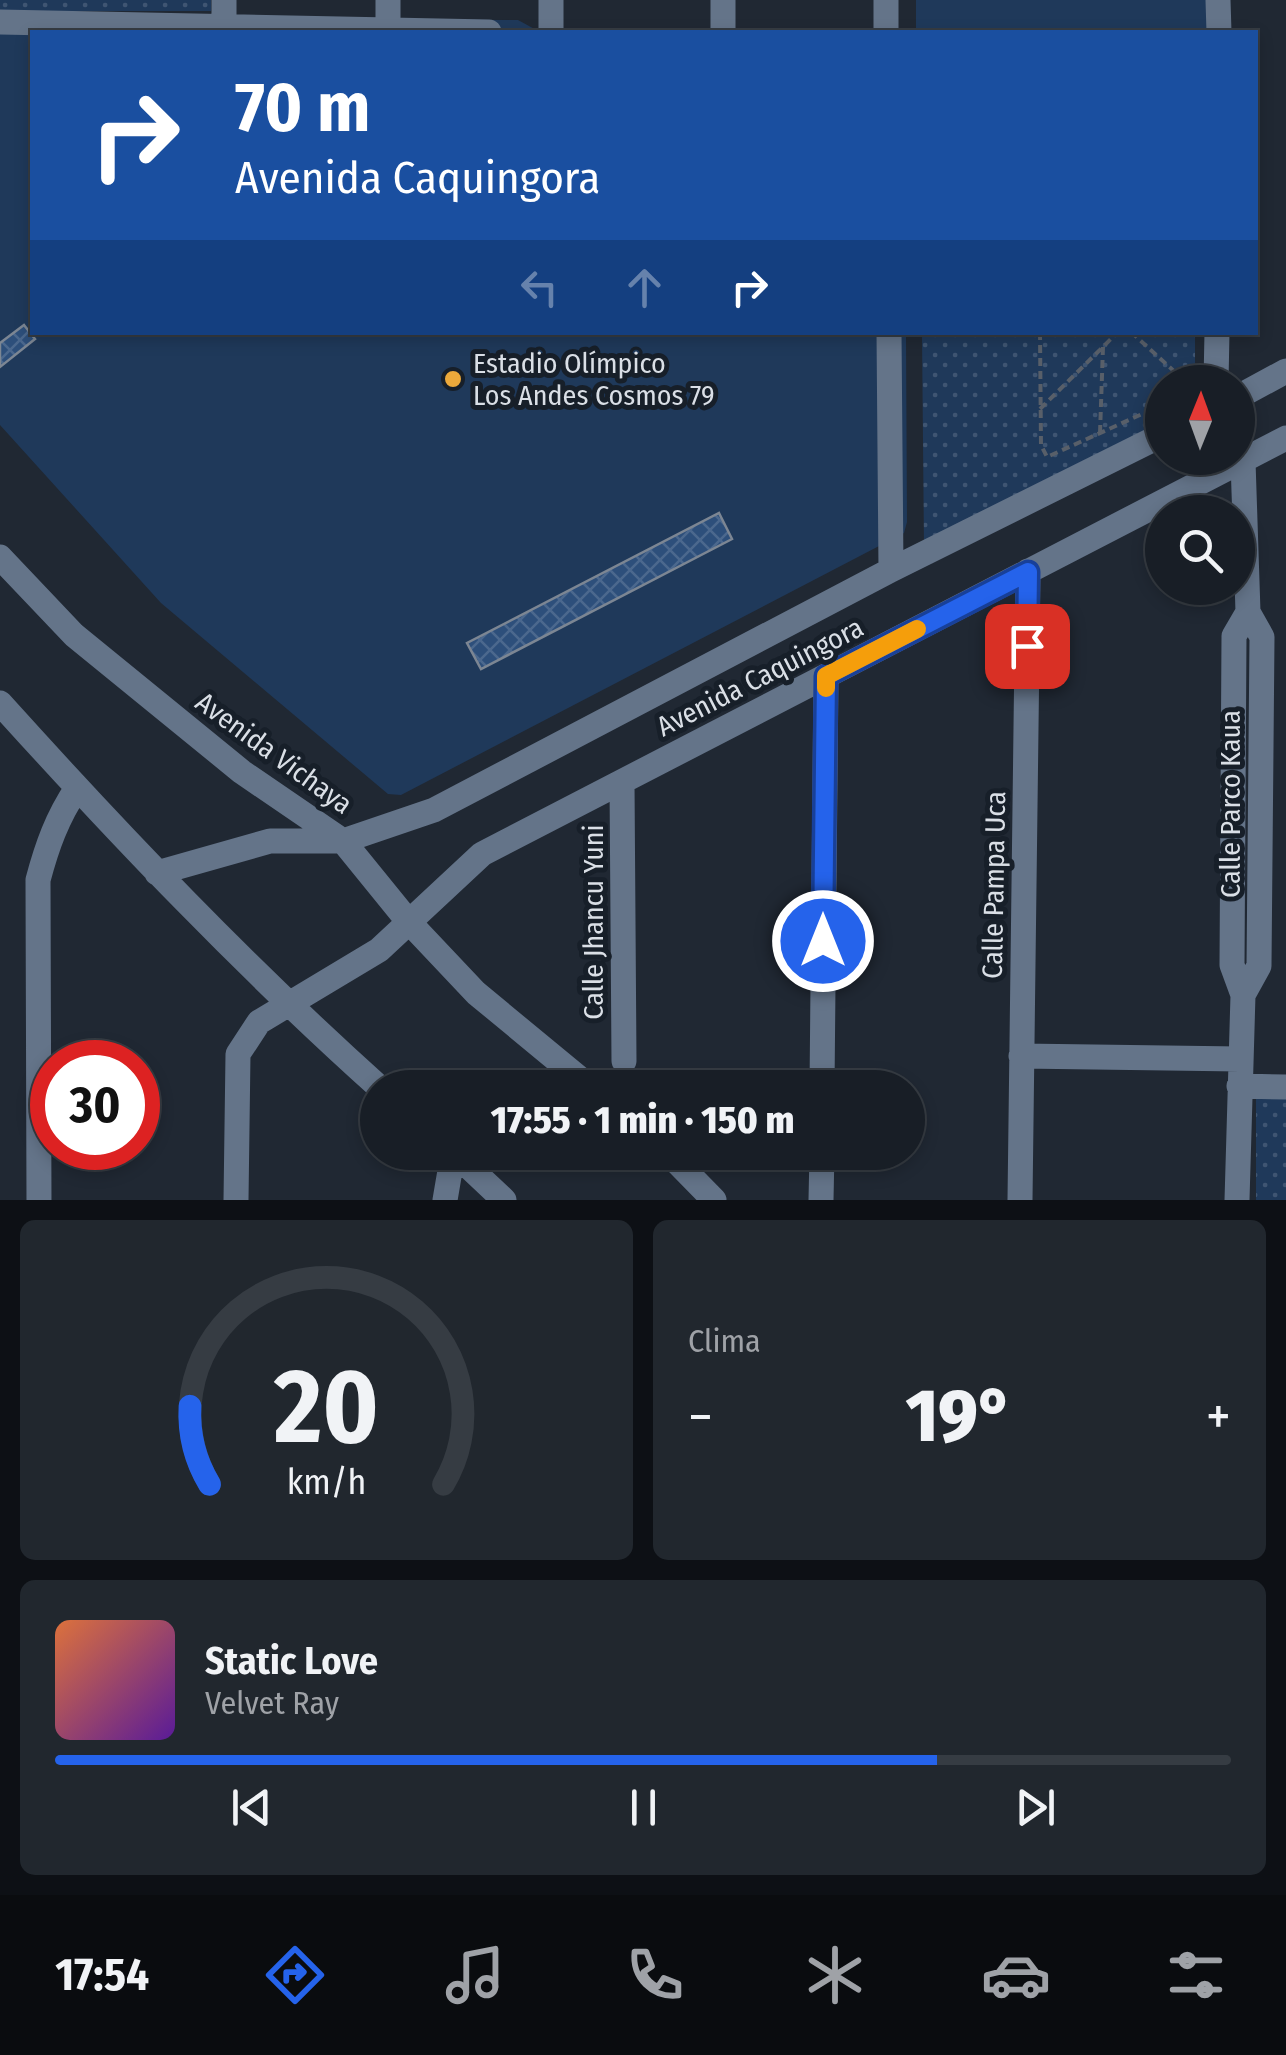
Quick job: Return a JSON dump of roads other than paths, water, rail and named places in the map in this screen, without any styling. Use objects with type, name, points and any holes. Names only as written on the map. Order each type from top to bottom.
[{"type":"street","points":[[388,0],[388,28]]},
{"type":"street","points":[[552,0],[552,30]]},
{"type":"street","points":[[723,0],[723,30]]},
{"type":"street","points":[[886,0],[886,30]]},
{"type":"street","points":[[1218,0],[1219,30]]},
{"type":"street","points":[[0,22],[224,13],[438,30]]},
{"type":"street","points":[[888,335],[891,570]]},
{"type":"street","points":[[1216,365],[1217,335]]},
{"type":"street","points":[[1255,388],[1286,371]]},
{"type":"street","name":"Avenida Caquingora","points":[[1255,450],[1286,438]]},
{"type":"street","name":"Avenida Caquingora","points":[[157,873],[270,842],[344,841],[434,810],[891,570],[1145,443]]},
{"type":"street","name":"Avenida Caquingora","points":[[236,1200],[238,1054],[259,1022],[379,950],[482,854],[1028,572],[1205,475]]},
{"type":"street","name":"Calle Parco Kaua","points":[[1238,1200],[1242,996],[1232,965],[1234,636],[1248,612],[1241,475]]},
{"type":"street","name":"Avenida Vichaya","points":[[0,557],[74,635],[242,772],[344,841],[408,920],[476,993],[569,1070]]},
{"type":"street","name":"Calle Pampa Uca","points":[[1020,1200],[1028,572]]},
{"type":"street","points":[[822,1070],[826,676]]},
{"type":"street","points":[[0,702],[157,873],[285,1003],[360,1070]]},
{"type":"street","name":"Calle Jhancu Yuni","points":[[622,782],[624,1061]]},
{"type":"street","points":[[38,1200],[38,880],[60,814],[77,788]]},
{"type":"street","points":[[1022,1056],[1240,1059]]},
{"type":"street","points":[[1240,1086],[1286,1088]]},
{"type":"street","points":[[445,1200],[450,1170]]},
{"type":"street","points":[[472,1170],[504,1200]]},
{"type":"street","points":[[685,1170],[714,1200]]},
{"type":"street","points":[[822,1170],[822,1200]]},
{"type":"place","name":"Estadio Olímpico Los Andes Cosmos 79","points":[[453,379]]}]
